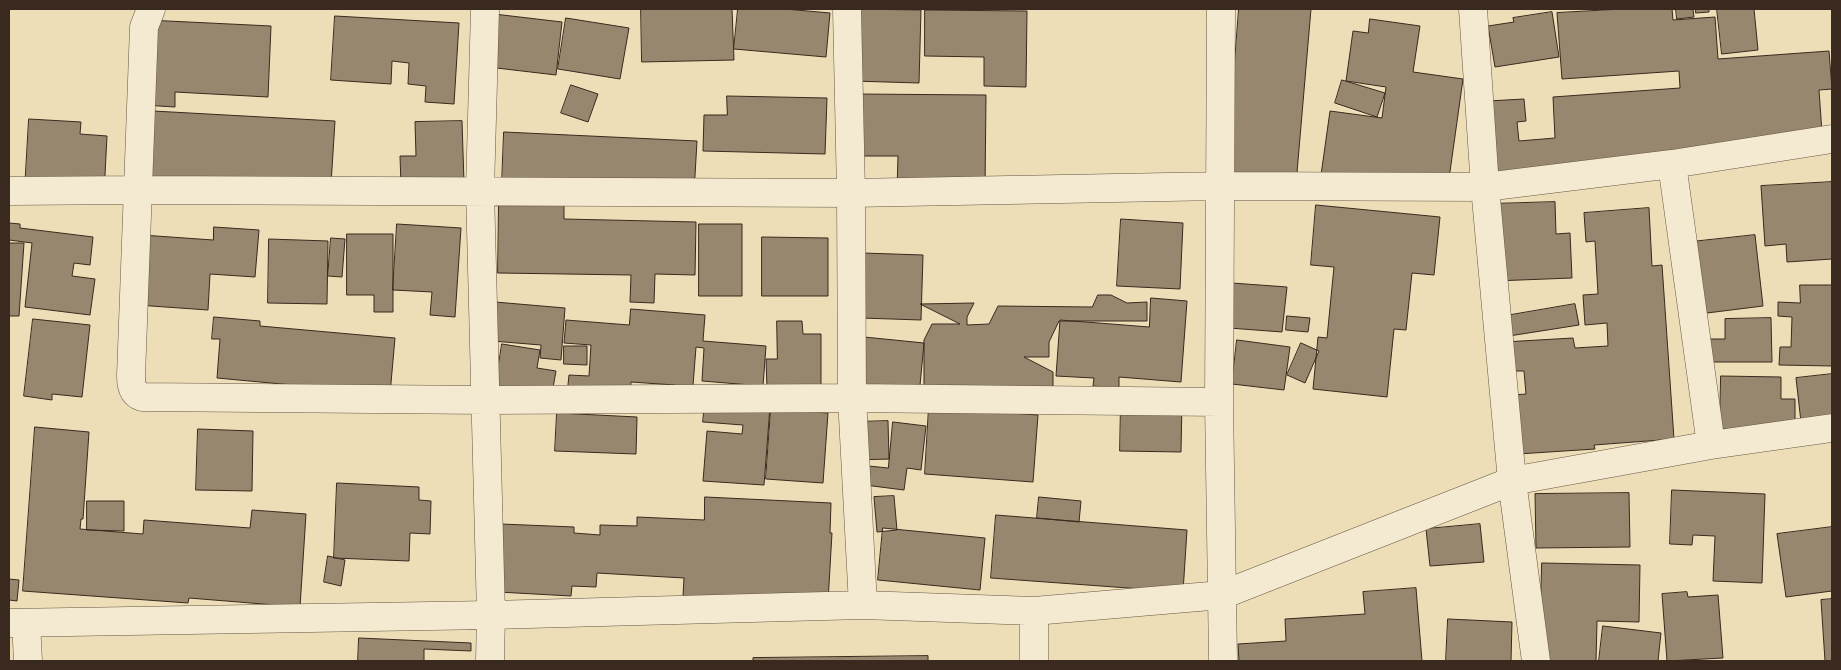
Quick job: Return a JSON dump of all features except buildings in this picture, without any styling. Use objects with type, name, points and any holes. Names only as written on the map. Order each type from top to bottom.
[{"type":"street","points":[[151,9],[144,27],[131,376],[132,387],[139,396],[160,398],[486,400],[852,398],[1220,402]]},
{"type":"street","points":[[485,9],[480,190],[491,615],[490,661]]},
{"type":"street","points":[[846,9],[851,193],[852,398],[864,605]]},
{"type":"street","points":[[1221,9],[1220,402],[1223,661]]},
{"type":"street","points":[[1473,9],[1485,187],[1512,480],[1536,661]]},
{"type":"street","points":[[9,191],[480,190],[851,193],[1220,186],[1485,187],[1672,164],[1832,138]]},
{"type":"street","points":[[1672,164],[1711,445]]},
{"type":"street","points":[[28,661],[18,623],[491,615],[864,605],[1034,611],[1222,595],[1512,480],[1711,445],[1832,428]]},
{"type":"street","points":[[1034,611],[1034,661]]}]
